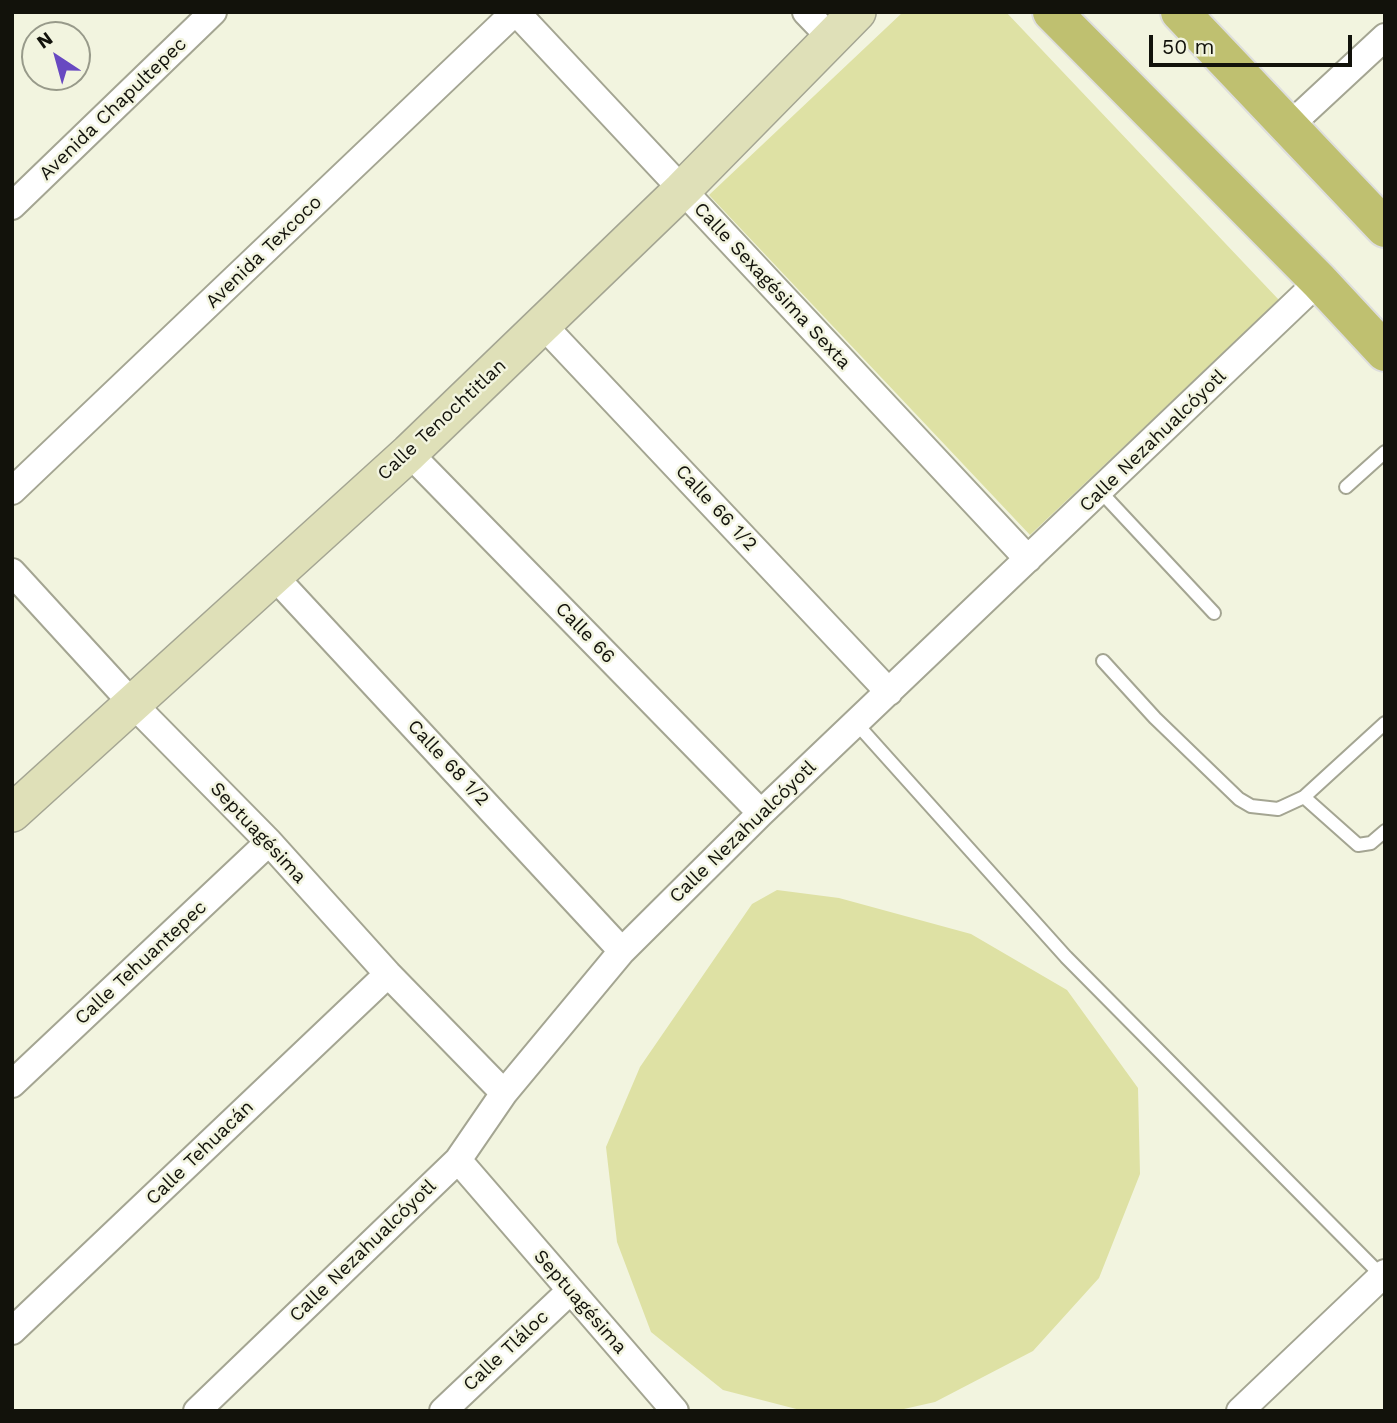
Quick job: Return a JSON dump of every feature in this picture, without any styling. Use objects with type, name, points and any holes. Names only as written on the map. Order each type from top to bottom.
[{"type":"main road","name":"Calle Tenochtitlan","points":[[12,813],[409,453],[682,190],[857,12]]},
{"type":"main road","points":[[1052,12],[1319,281],[1385,352]]},
{"type":"main road","points":[[1180,12],[1385,228]]},
{"type":"street","name":"Avenida Chapultepec","points":[[12,206],[213,12]]},
{"type":"street","name":"Calle Sexagésima Sexta","points":[[516,12],[1028,559]]},
{"type":"street","name":"Avenida Texcoco","points":[[12,491],[516,12]]},
{"type":"street","points":[[806,12],[831,38]]},
{"type":"street","points":[[1289,127],[1385,37]]},
{"type":"street","name":"Calle Nezahualcóyotl","points":[[197,1411],[458,1160],[504,1093],[622,951],[761,813],[1319,281]]},
{"type":"street","name":"Calle 66 1/2","points":[[543,325],[889,692]]},
{"type":"street","name":"Calle 66","points":[[409,453],[761,813]]},
{"type":"street","name":"Septuagésima","points":[[12,572],[132,702],[269,842],[388,974],[504,1093]]},
{"type":"street","name":"Calle 68 1/2","points":[[273,575],[622,951]]},
{"type":"street","name":"Calle Tehuantepec","points":[[12,1084],[269,842]]},
{"type":"street","name":"Calle Tehuacán","points":[[12,1331],[388,974]]},
{"type":"street","name":"Septuagésima","points":[[458,1160],[675,1411]]},
{"type":"street","points":[[1240,1411],[1384,1276]]},
{"type":"street","name":"Calle Tláloc","points":[[443,1411],[570,1291]]},
{"type":"lane","points":[[1346,487],[1385,452]]},
{"type":"lane","points":[[1100,491],[1214,613]]},
{"type":"lane","points":[[1103,661],[1155,718],[1239,799],[1258,807],[1279,809],[1304,797],[1385,723]]},
{"type":"lane","points":[[856,723],[1066,957],[1384,1276]]},
{"type":"lane","points":[[1304,797],[1358,845],[1371,843],[1385,831]]},
{"type":"green space","points":[[903,12],[1006,12],[1279,300],[1030,535],[709,195]]},
{"type":"green space","points":[[777,890],[839,898],[971,934],[1067,990],[1138,1088],[1140,1174],[1099,1278],[1033,1351],[935,1402],[895,1411],[804,1411],[723,1390],[651,1332],[617,1242],[606,1147],[640,1067],[752,904]]}]
